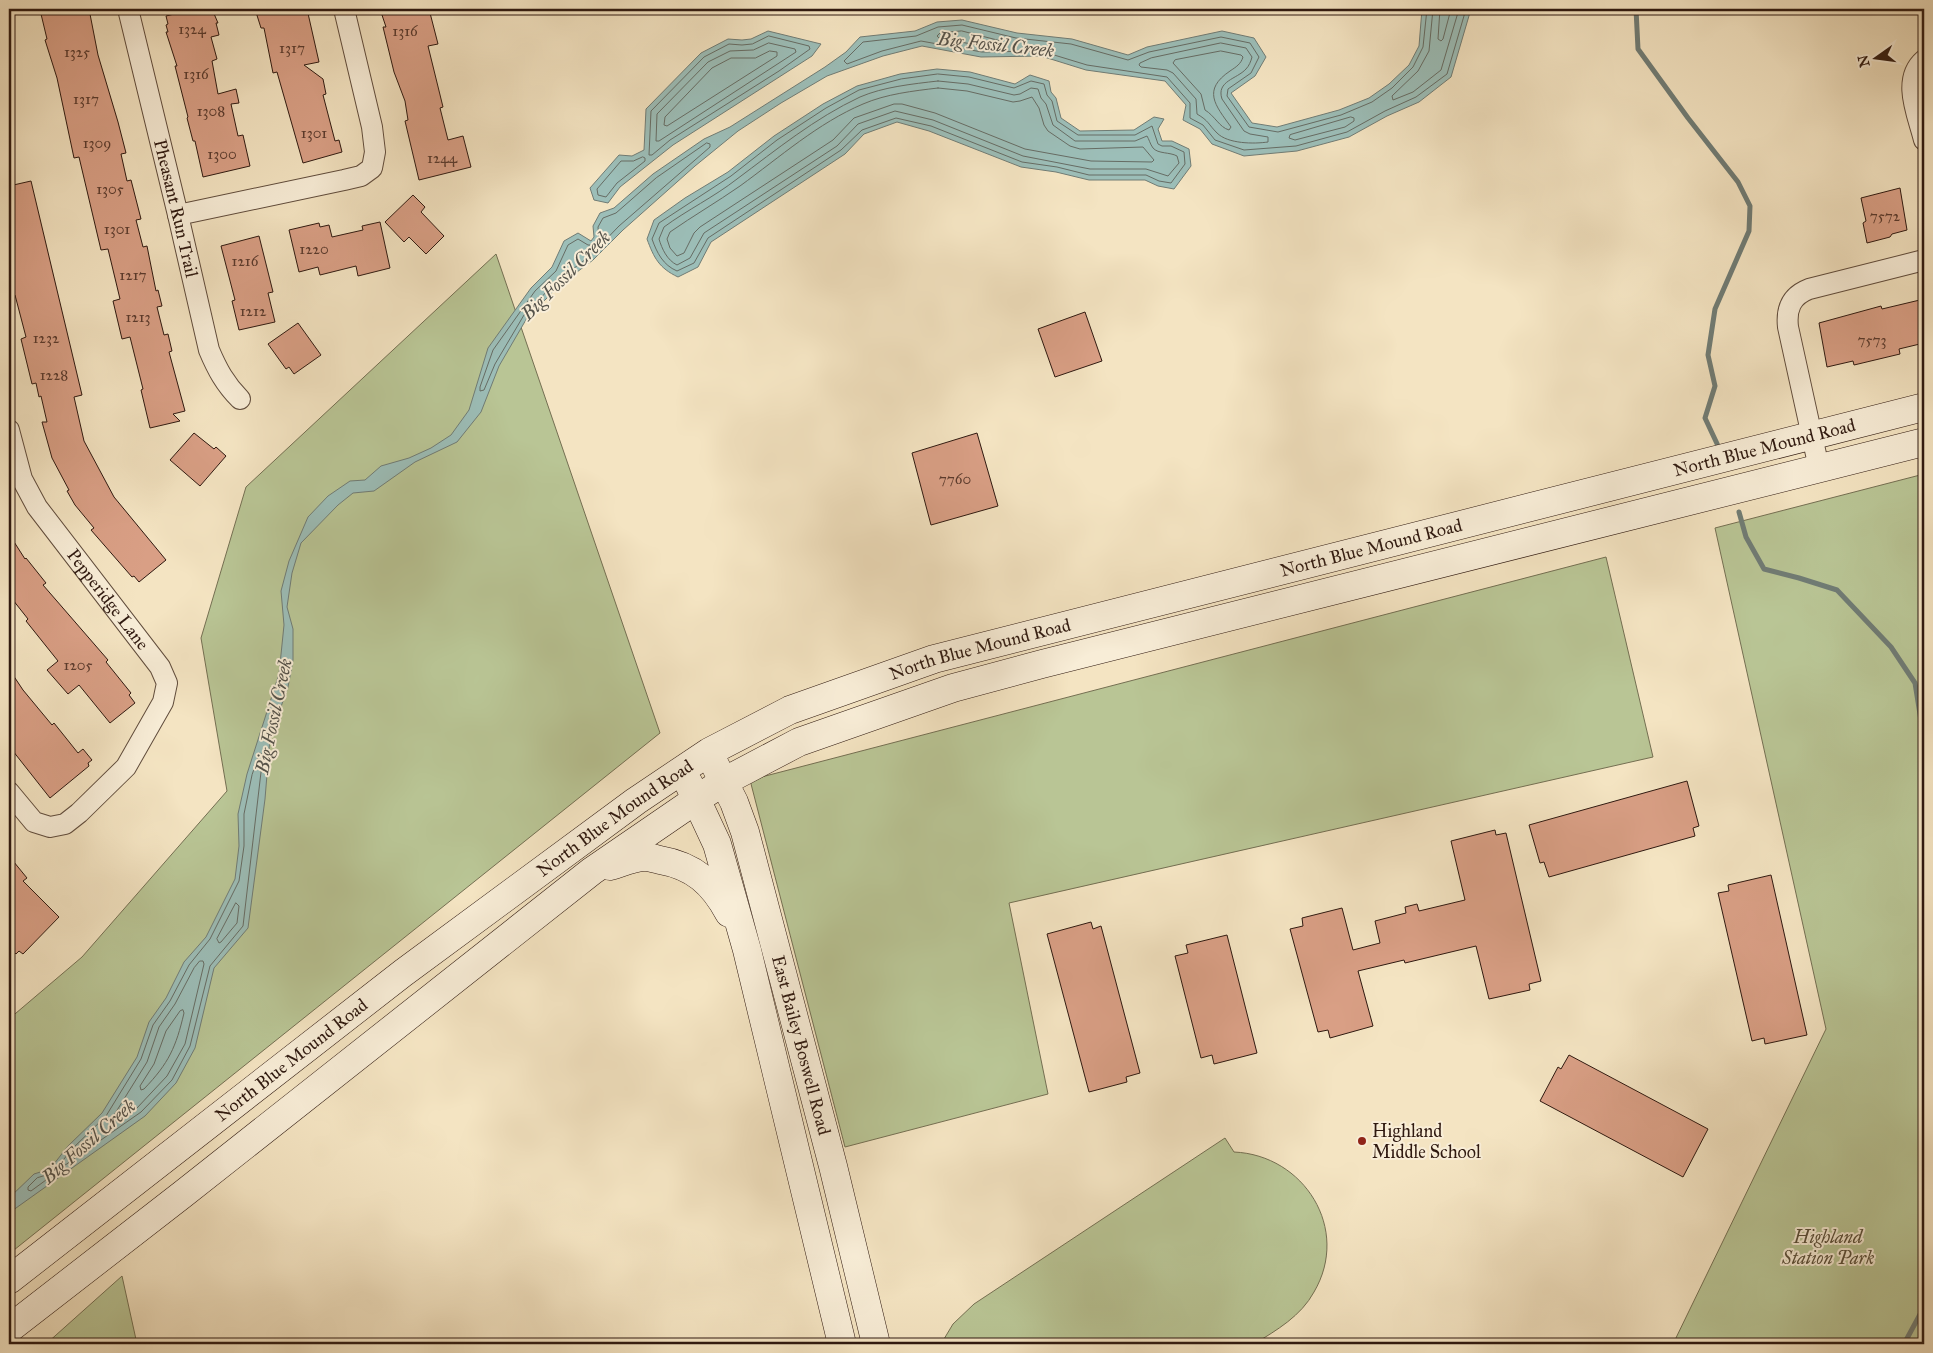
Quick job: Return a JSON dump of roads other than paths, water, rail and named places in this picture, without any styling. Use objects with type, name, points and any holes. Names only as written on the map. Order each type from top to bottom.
[{"type":"main road","name":"North Blue Mound Road","points":[[9,1280],[411,967],[636,801],[710,752],[790,710],[934,659],[1924,407]]},
{"type":"main road","name":"North Blue Mound Road","points":[[9,1329],[592,871],[697,798],[723,782],[799,742],[953,688],[1042,664],[1924,442]]},
{"type":"main road","points":[[1309,598],[1308,586],[1320,577],[1362,564],[1447,543],[1481,520]]},
{"type":"main road","name":"East Bailey Boswell Road","points":[[710,752],[734,802],[745,832],[833,1166],[876,1344]]},
{"type":"main road","name":"East Bailey Boswell Road","points":[[682,771],[697,798],[717,844],[747,950],[842,1344]]},
{"type":"main road","name":"North Blue Mound Road","points":[[592,871],[644,857],[668,861],[687,867],[704,879],[720,895],[747,950]]},
{"type":"main road","points":[[161,1160],[183,1194]]},
{"type":"street","name":"Pheasant Run Trail","points":[[128,9],[209,350],[218,371],[228,387],[240,399]]},
{"type":"street","points":[[178,216],[353,178],[361,176],[372,168],[376,152],[372,127],[344,9]]},
{"type":"street","points":[[1924,60],[1914,73],[1911,85],[1924,140]]},
{"type":"street","points":[[1819,468],[1788,327],[1787,315],[1790,305],[1795,297],[1809,290],[1924,260]]},
{"type":"street","name":"Pepperidge Lane","points":[[9,430],[22,479],[36,507],[160,667],[167,683],[163,702],[126,768],[65,824],[50,827],[34,822],[9,792]]},
{"type":"water","name":"Big Fossil Creek","points":[[1422,9],[1471,9],[1451,77],[1419,102],[1387,116],[1349,137],[1297,151],[1244,156],[1212,144],[1200,129],[1183,120],[1186,105],[1165,81],[1086,70],[1041,56],[981,57],[922,46],[883,56],[827,76],[738,131],[695,166],[623,230],[593,260],[561,284],[527,318],[499,366],[481,412],[457,442],[415,462],[374,491],[353,493],[338,505],[301,543],[292,573],[287,607],[293,629],[293,660],[288,687],[270,738],[265,799],[248,928],[214,968],[195,1048],[176,1083],[145,1116],[9,1213],[9,1198],[34,1174],[50,1169],[68,1146],[102,1113],[137,1057],[149,1022],[166,998],[184,962],[206,937],[235,879],[239,846],[238,814],[247,774],[279,674],[284,625],[281,591],[289,561],[308,517],[328,496],[350,481],[365,480],[381,466],[409,458],[431,448],[451,435],[469,410],[488,348],[531,288],[552,267],[564,241],[578,233],[591,241],[594,237],[593,226],[600,213],[614,208],[653,174],[704,139],[730,127],[825,67],[846,52],[860,37],[915,31],[937,22],[962,20],[1017,33],[1072,39],[1128,55],[1147,47],[1222,31],[1254,38],[1266,57],[1255,76],[1231,93],[1252,123],[1277,127],[1339,110],[1369,98],[1389,84],[1409,65],[1419,46]]},
{"type":"water","points":[[768,31],[821,44],[812,56],[673,145],[620,187],[608,203],[594,200],[590,188],[619,155],[632,156],[644,150],[646,109],[701,53],[728,39],[751,39]]},
{"type":"water","points":[[937,69],[970,72],[1015,84],[1030,75],[1049,81],[1061,118],[1080,131],[1134,130],[1154,117],[1164,119],[1158,129],[1162,141],[1172,141],[1189,149],[1191,166],[1174,189],[1158,186],[1145,180],[1089,180],[1056,172],[1021,167],[929,131],[897,122],[864,134],[845,154],[711,242],[698,267],[678,277],[666,270],[658,262],[647,239],[654,220],[685,198],[728,172],[774,136],[823,104],[857,86],[900,74]]},
{"type":"waterway","points":[[1636,9],[1638,49],[1688,118],[1738,182],[1750,206],[1749,231],[1715,309],[1708,355],[1715,386],[1705,418],[1720,450]]},
{"type":"waterway","points":[[1739,512],[1746,537],[1764,569],[1837,590],[1891,647],[1915,683],[1924,739]]},
{"type":"waterway","points":[[1904,1344],[1924,1307]]},
{"type":"place","name":"Highland Middle School","points":[[1362,1141]]},
{"type":"park label","name":"Highland Station Park","points":[[1828,1247]]}]
